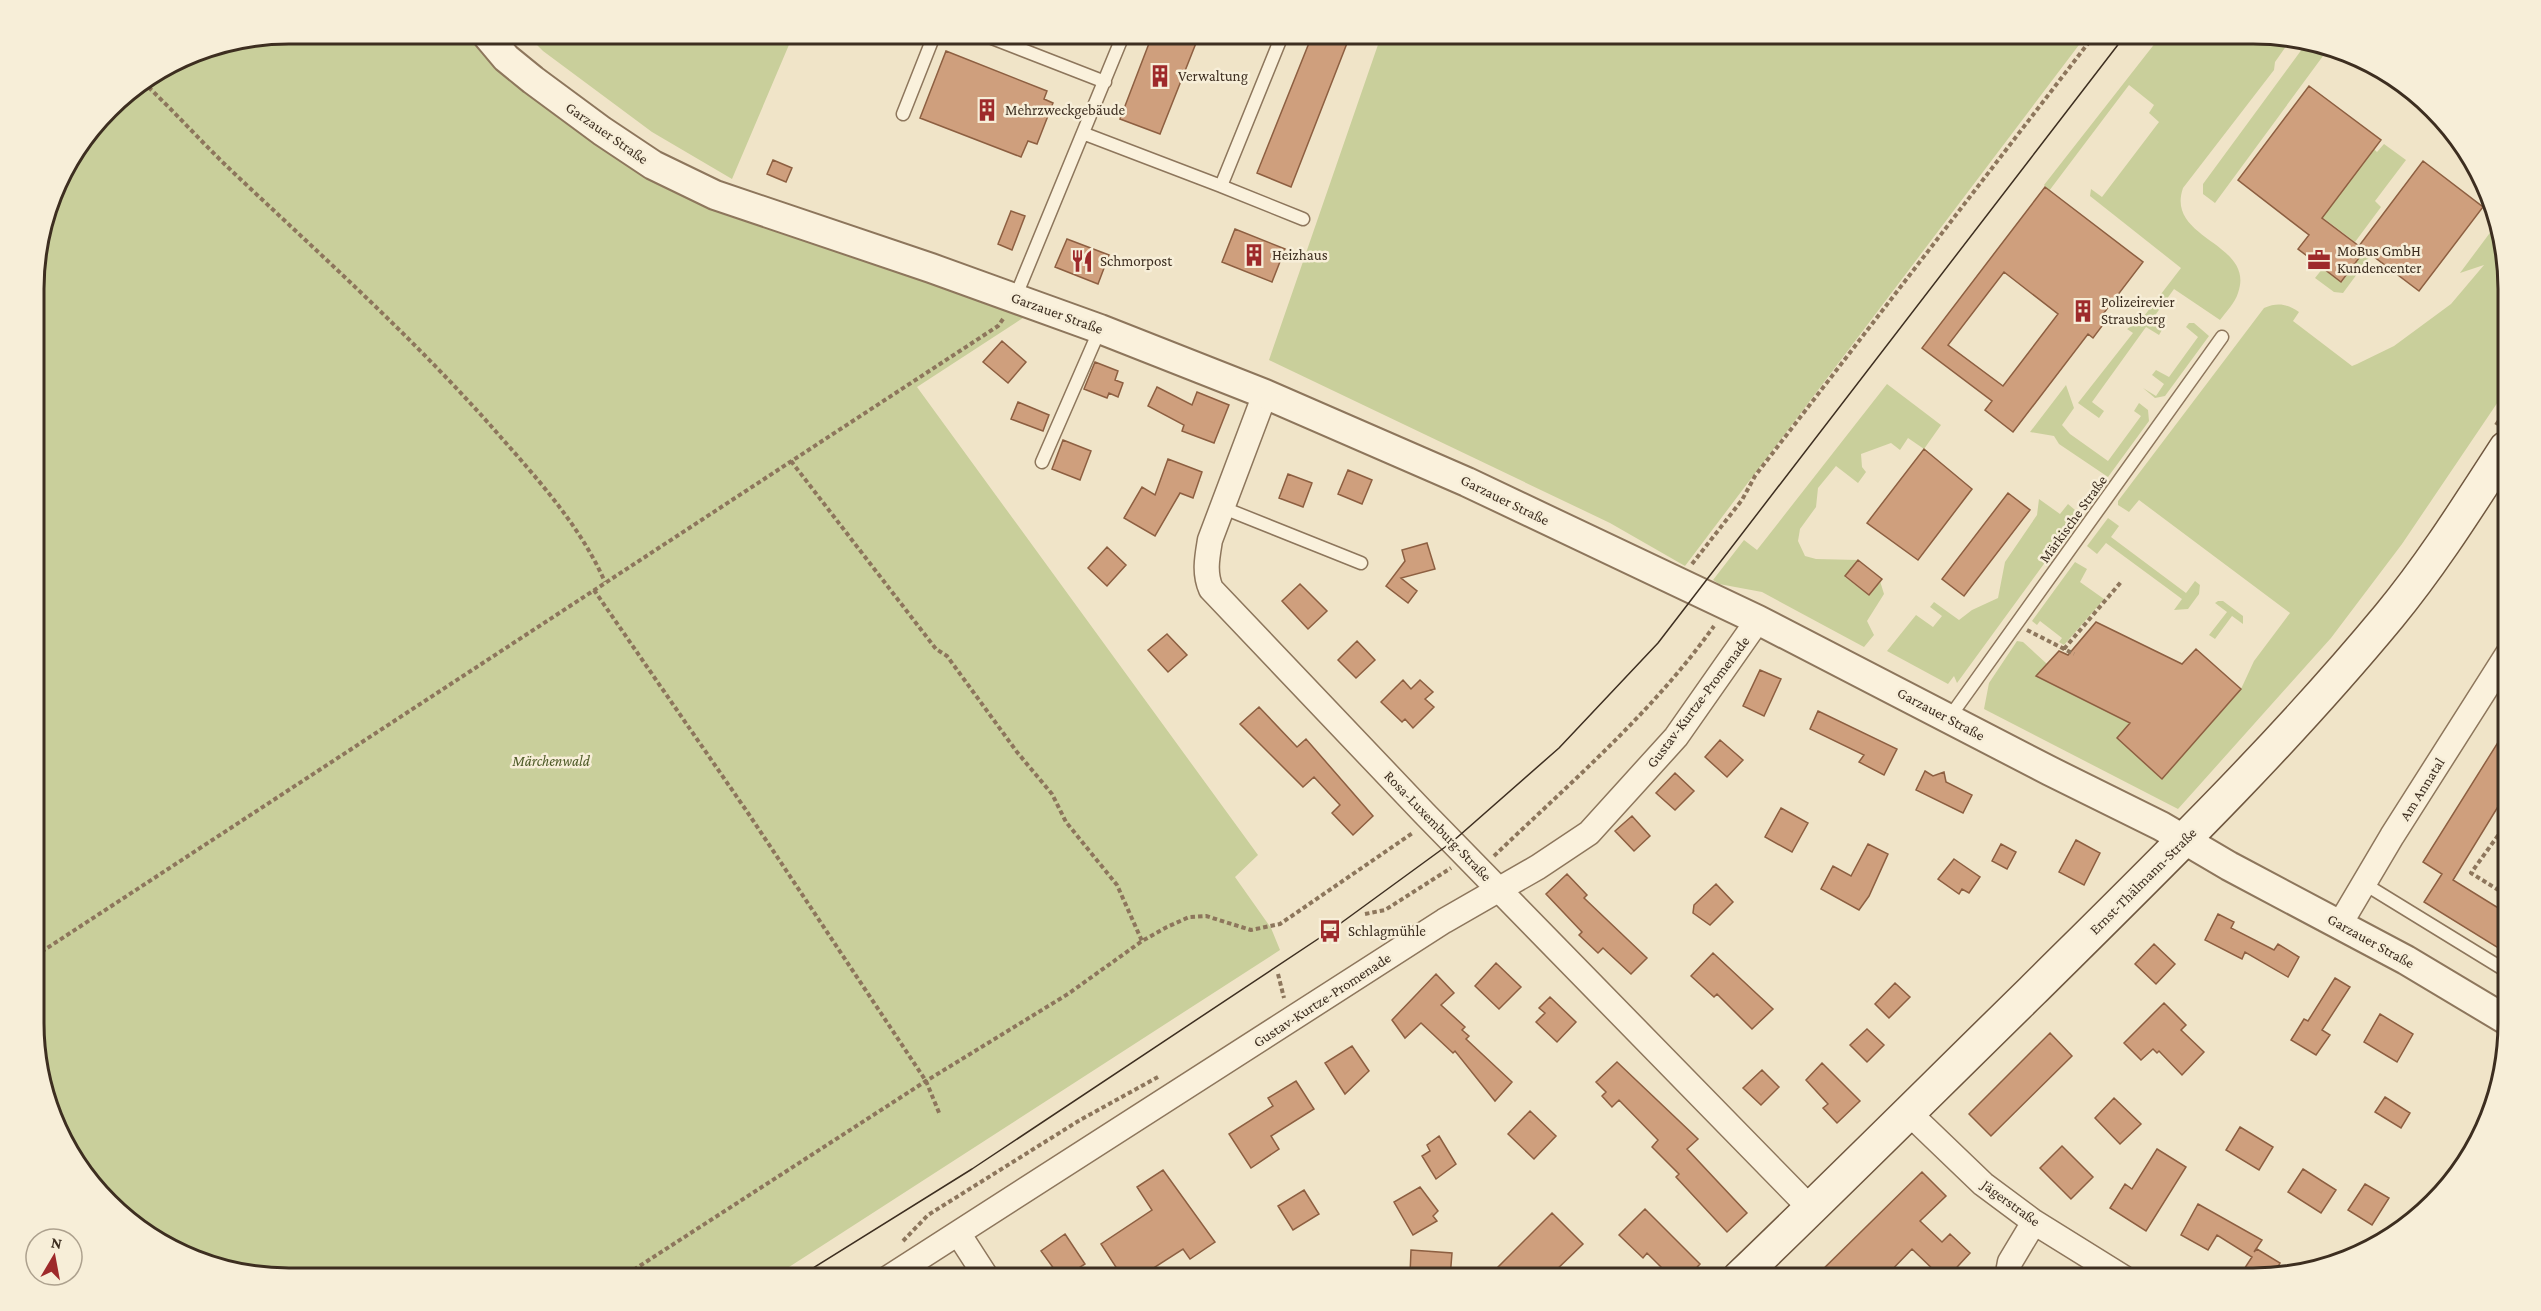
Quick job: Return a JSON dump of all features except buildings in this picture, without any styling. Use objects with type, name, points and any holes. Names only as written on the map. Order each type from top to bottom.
[{"type":"main road","name":"Ernst-Thälmann-Straße","points":[[1749,1268],[2185,839],[2315,702],[2391,614],[2454,528],[2498,460]]},
{"type":"street","name":"Garzauer Straße","points":[[494,44],[506,58],[533,80],[653,165],[715,195],[1100,329],[1265,394],[1467,482],[1758,620],[2185,839],[2229,866],[2340,924],[2498,1015]]},
{"type":"street","name":"Rosa-Luxemburg-Straße","points":[[1265,394],[1221,507],[1206,562],[1207,580],[1211,589],[1424,813],[1500,888],[1811,1209]]},
{"type":"street","name":"Gustav-Kurtze-Promenade","points":[[889,1268],[958,1233],[1434,927],[1538,867],[1597,824],[1676,737],[1758,620]]},
{"type":"street","name":"Am Annatal","points":[[2340,924],[2498,669]]},
{"type":"street","name":"Jägerstraße","points":[[1909,1113],[1983,1184],[2034,1222],[2108,1268]]},
{"type":"street","points":[[2009,1268],[2010,1262],[2034,1222]]},
{"type":"street","points":[[958,1233],[981,1268]]},
{"type":"lane","points":[[903,114],[931,44]]},
{"type":"lane","points":[[1007,44],[1105,82]]},
{"type":"lane","points":[[1015,298],[1085,134],[1120,44]]},
{"type":"lane","points":[[1221,186],[1279,44]]},
{"type":"lane","points":[[1085,134],[1303,219]]},
{"type":"lane","points":[[1042,462],[1100,329]]},
{"type":"lane","name":"Märkische Straße","points":[[1949,718],[2222,337]]},
{"type":"lane","points":[[1221,507],[1361,563]]},
{"type":"lane","points":[[2364,883],[2498,966]]},
{"type":"path","points":[[1686,571],[1742,500],[1755,476],[2088,44]]},
{"type":"path","points":[[148,87],[236,175],[354,284],[458,389],[537,478],[592,553],[605,582]]},
{"type":"path","points":[[44,950],[998,326],[1015,298]]},
{"type":"path","points":[[791,461],[936,649],[947,656],[1017,752],[1052,794],[1066,822],[1117,885],[1142,941]]},
{"type":"path","points":[[2064,649],[2121,582]]},
{"type":"path","points":[[594,590],[748,813],[926,1081],[940,1115]]},
{"type":"path","points":[[1365,914],[1385,910],[1473,863],[1612,742],[1690,660],[1727,607]]},
{"type":"path","points":[[2016,625],[2074,654]]},
{"type":"path","points":[[636,1268],[926,1081],[1068,994],[1142,941],[1189,917],[1206,916],[1251,930],[1280,924],[1415,832],[1424,813]]},
{"type":"path","points":[[2498,836],[2471,873],[2498,890]]},
{"type":"path","points":[[1286,1003],[1295,997]]},
{"type":"path","points":[[896,1248],[928,1215],[1080,1120],[1162,1075]]},
{"type":"green space","name":"Märchenwald","points":[[272,44],[486,44],[583,130],[1026,316],[917,387],[1258,855],[1235,877],[1271,928],[1280,950],[787,1268],[272,1267],[241,1263],[210,1255],[152,1226],[115,1196],[94,1172],[76,1145],[56,1101],[48,1070],[44,1039],[44,272],[48,241],[56,210],[85,152],[115,115],[139,94],[166,76],[210,56],[241,48]]},
{"type":"green space","points":[[536,44],[789,44],[732,179],[652,132]]},
{"type":"green space","points":[[1378,44],[2080,44],[1685,566],[1610,523],[1269,360]]},
{"type":"green space","points":[[2154,44],[2269,44],[2286,46],[2275,62],[2274,70],[2183,188],[2181,205],[2187,219],[2197,231],[2224,251],[2234,262],[2240,276],[2237,297],[2220,320],[2174,289],[2151,321],[2163,328],[2159,335],[2146,327],[2092,402],[2104,411],[2099,418],[2078,403],[2133,333],[2127,329],[2141,320],[2181,268],[2090,196],[2091,189],[2102,197],[2159,122],[2149,113],[2154,105],[2129,85],[2049,191],[2044,185]]},
{"type":"green space","points":[[2302,49],[2323,56],[2215,203],[2203,194],[2203,184]]},
{"type":"green space","points":[[2384,144],[2406,160],[2375,201],[2381,207],[2355,242],[2322,217],[2374,149],[2377,152]]},
{"type":"green space","points":[[2491,232],[2498,288],[2498,402],[2402,544],[2331,638],[2178,809],[1984,709],[1989,683],[2017,641],[2023,642],[2047,664],[2036,676],[2130,723],[2117,738],[2162,778],[2241,689],[2254,661],[2290,613],[2139,500],[2129,512],[2118,505],[2118,501],[2264,308],[2282,305],[2299,312],[2293,321],[2352,366],[2394,346],[2451,304],[2484,265],[2460,273]]},
{"type":"green space","points":[[2365,250],[2371,255],[2343,293],[2334,292],[2315,278],[2323,268],[2342,282]]},
{"type":"green space","points":[[2189,323],[2194,323],[2209,336],[2165,396],[2155,398],[2143,388],[2156,396],[2164,384],[2152,375],[2156,370],[2169,377],[2198,337],[2186,327]]},
{"type":"green space","points":[[1887,384],[1941,425],[1924,449],[1908,438],[1900,450],[1891,443],[1861,454],[1862,467],[1866,472],[1858,483],[1836,466],[1818,488],[1816,507],[1800,529],[1798,541],[1805,556],[1816,559],[1858,560],[1845,577],[1869,595],[1880,581],[1884,594],[1867,621],[1874,635],[1864,647],[1762,592],[1719,584],[1713,580],[1744,540],[1757,550]]},
{"type":"green space","points":[[2066,385],[2074,408],[2062,425],[2070,434],[2108,461],[2141,416],[2134,411],[2139,403],[2148,410],[2149,421],[2108,477],[2059,444],[2054,436],[2030,432]]},
{"type":"green space","points":[[2039,499],[2060,514],[2068,504],[2075,510],[2073,524],[1957,683],[1954,676],[1948,684],[1887,651],[1916,615],[1933,627],[1942,616],[1930,607],[1934,602],[1959,620],[1972,610],[1998,598],[2005,562],[2037,515]]},
{"type":"green space","points":[[2108,518],[2119,526],[2111,537],[2186,593],[2195,581],[2200,585],[2199,594],[2188,609],[2174,610],[2182,599],[2106,543],[2097,554],[2087,546]]},
{"type":"green space","points":[[2075,562],[2087,569],[2080,582],[2104,599],[2064,645],[2059,642],[2062,638],[2040,621],[2037,625],[2032,621]]},
{"type":"green space","points":[[2223,601],[2243,616],[2243,624],[2232,616],[2215,639],[2209,635],[2227,612],[2215,603]]},
{"type":"tram line","points":[[813,1268],[972,1169],[1330,931],[1452,842],[1559,748],[1658,643],[2119,44]]},
{"type":"place","name":"Verwaltung","points":[[1160,76]]},
{"type":"place","name":"Mehrzweckgebäude","points":[[987,110]]},
{"type":"place","name":"Heizhaus","points":[[1254,255]]},
{"type":"place","name":"MoBus GmbH Kundencenter","points":[[2319,260]]},
{"type":"place","name":"Schmorpost","points":[[1082,261]]},
{"type":"place","name":"Polizeirevier Strausberg","points":[[2083,311]]},
{"type":"place","name":"Schlagmühle","points":[[1330,931]]}]
